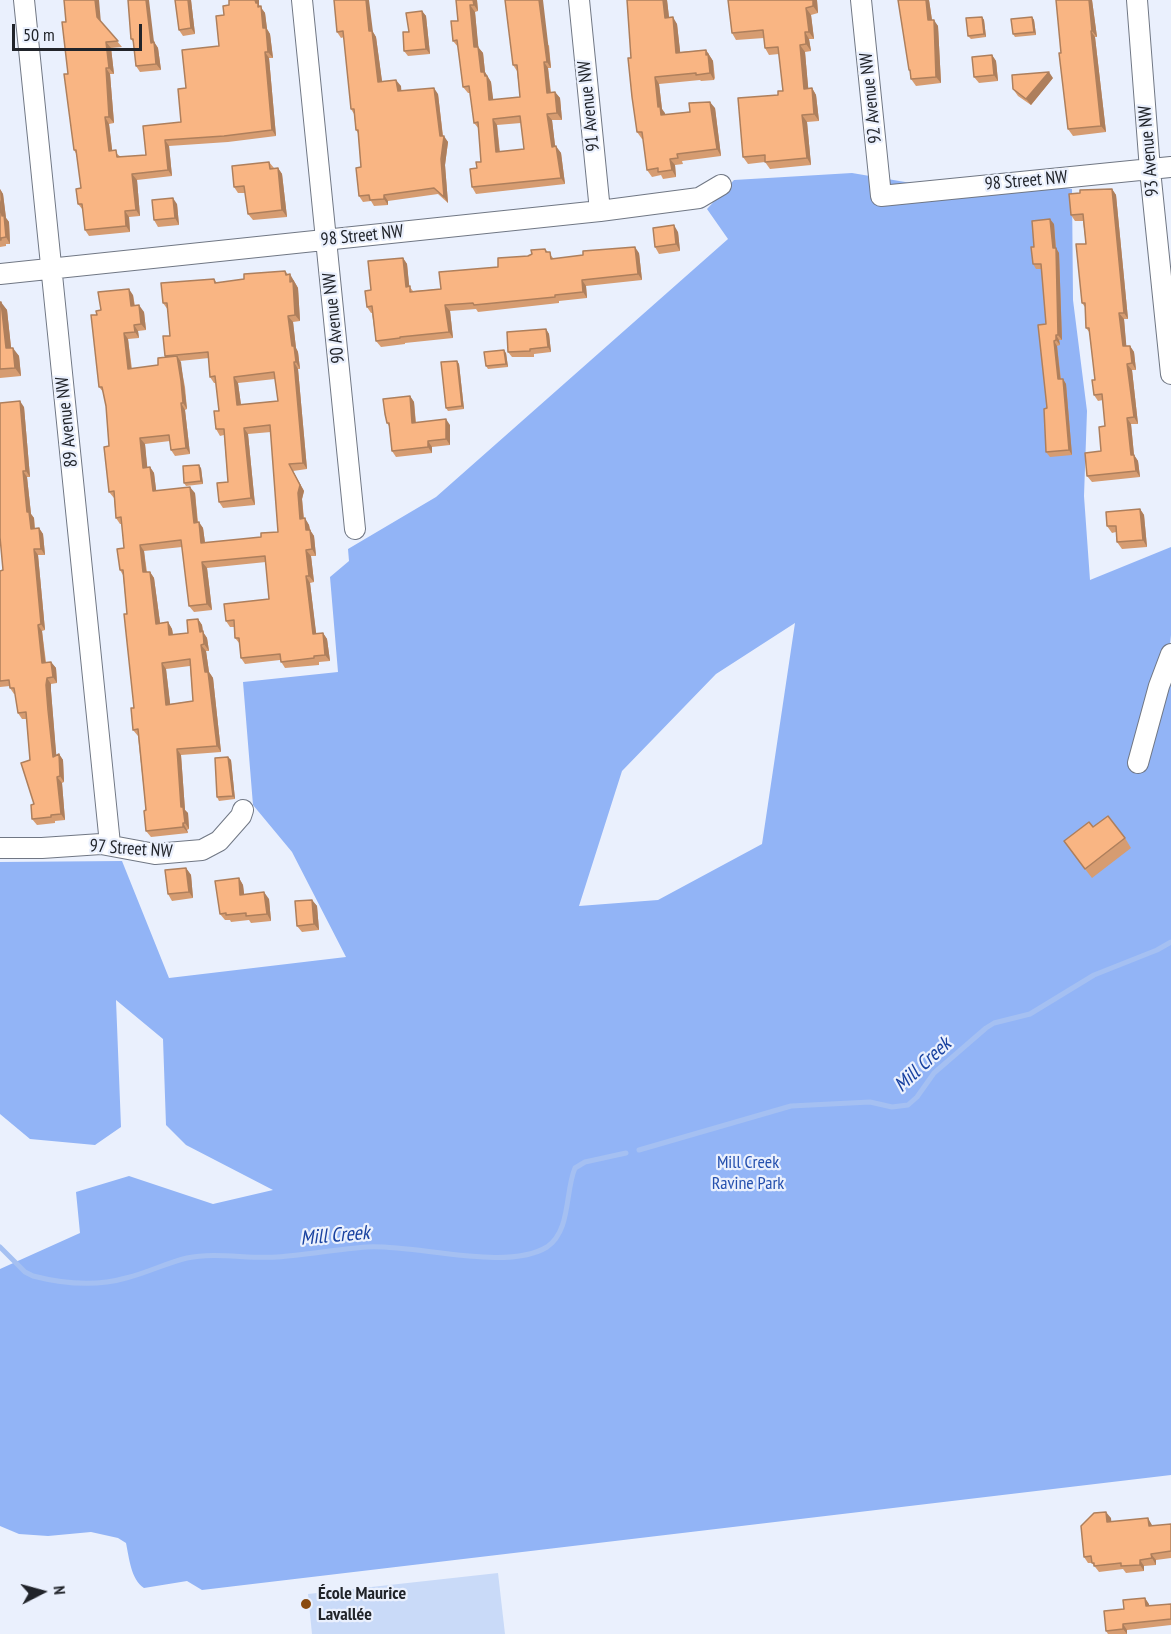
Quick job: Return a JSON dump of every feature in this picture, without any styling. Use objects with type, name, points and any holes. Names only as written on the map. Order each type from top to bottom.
[{"type":"street","name":"89 Avenue NW","points":[[24,0],[110,844]]},
{"type":"street","name":"90 Avenue NW","points":[[302,0],[355,529]]},
{"type":"street","name":"91 Avenue NW","points":[[579,0],[600,211]]},
{"type":"street","name":"92 Avenue NW","points":[[861,0],[881,196]]},
{"type":"street","name":"93 Avenue NW","points":[[1137,0],[1150,170],[1171,374]]},
{"type":"street","name":"98 Street NW","points":[[881,196],[1171,167]]},
{"type":"street","name":"98 Street NW","points":[[0,274],[600,211],[699,198],[721,185]]},
{"type":"street","points":[[1138,763],[1159,687],[1171,654]]},
{"type":"street","name":"97 Street NW","points":[[0,848],[110,844],[155,854],[202,850],[213,846],[241,816],[243,810]]},
{"type":"shaded area","points":[[498,1573],[505,1634],[312,1634],[308,1594]]},
{"type":"green space","name":"Mill Creek Ravine Park","points":[[852,173],[911,183],[1017,181],[1072,189],[1073,300],[1087,411],[1084,496],[1090,580],[1171,547],[1169,656],[1171,654],[1171,1475],[202,1590],[187,1581],[144,1588],[133,1574],[126,1543],[118,1538],[91,1532],[48,1536],[19,1534],[0,1526],[0,1269],[80,1233],[76,1192],[129,1176],[213,1204],[273,1190],[186,1145],[166,1125],[163,1039],[116,1000],[121,1127],[95,1145],[30,1139],[0,1114],[0,862],[122,861],[169,978],[346,957],[292,852],[253,805],[243,682],[338,672],[330,577],[349,561],[348,549],[436,497],[728,239],[707,209],[734,180]],"holes":[[[795,623],[762,844],[658,900],[579,906],[622,771],[716,674]]]},
{"type":"building","points":[[64,0],[95,0],[97,17],[118,41],[106,42],[109,68],[106,68],[109,117],[105,117],[109,151],[116,150],[117,157],[146,155],[143,126],[181,122],[178,89],[186,88],[182,50],[219,46],[216,16],[224,15],[223,6],[229,5],[229,0],[255,0],[258,7],[261,6],[263,28],[266,28],[268,52],[265,52],[272,130],[165,140],[168,170],[132,174],[136,210],[125,211],[126,226],[85,230],[82,204],[78,204],[76,189],[81,188],[64,74],[68,74],[62,22],[66,22]]},
{"type":"building","points":[[128,0],[146,0],[156,64],[136,66]]},
{"type":"building","points":[[175,0],[188,0],[191,28],[179,30]]},
{"type":"building","points":[[334,0],[366,0],[378,82],[396,80],[398,91],[434,88],[440,136],[444,136],[441,159],[444,197],[434,188],[384,195],[384,199],[370,200],[369,195],[359,196],[356,168],[361,167],[358,130],[356,130],[354,109],[351,109],[343,31],[337,32]]},
{"type":"building","points":[[456,0],[473,0],[474,5],[470,5],[474,47],[478,47],[481,72],[487,76],[489,100],[520,97],[517,65],[513,65],[505,0],[539,0],[547,62],[544,62],[547,93],[555,92],[557,113],[547,114],[552,147],[556,146],[561,178],[472,187],[470,169],[477,168],[476,162],[481,162],[478,122],[474,123],[469,86],[463,87],[457,40],[453,41],[451,21],[458,21]],"holes":[[[520,116],[524,149],[496,152],[493,119]]]},
{"type":"building","points":[[627,0],[663,0],[665,18],[673,17],[676,53],[706,50],[706,55],[708,54],[710,73],[655,77],[661,115],[690,112],[689,103],[710,102],[717,149],[677,154],[678,158],[670,159],[672,170],[658,172],[658,168],[647,170],[642,132],[637,132],[632,97],[628,58],[631,58]]},
{"type":"building","points":[[728,0],[813,0],[813,6],[806,8],[809,32],[805,32],[806,44],[800,45],[804,89],[812,88],[814,114],[802,115],[807,158],[765,162],[765,155],[743,157],[738,98],[778,95],[778,91],[783,91],[778,47],[765,48],[763,30],[732,33]]},
{"type":"building","points":[[898,0],[926,0],[928,20],[934,20],[936,77],[911,79]]},
{"type":"building","points":[[1056,0],[1089,0],[1101,126],[1068,129],[1059,53],[1061,53]]},
{"type":"building","points":[[422,11],[426,49],[404,51],[403,32],[409,32],[406,13]]},
{"type":"building","points":[[982,17],[984,34],[968,36],[966,18]]},
{"type":"building","points":[[1032,17],[1034,32],[1013,34],[1011,19]]},
{"type":"building","points":[[992,55],[994,75],[974,77],[972,57]]},
{"type":"building","points":[[1049,72],[1026,99],[1013,89],[1012,75]]},
{"type":"building","points":[[269,162],[270,169],[278,168],[282,210],[248,214],[244,186],[234,187],[232,166]]},
{"type":"building","points":[[1112,189],[1124,313],[1119,313],[1123,346],[1130,346],[1132,363],[1127,364],[1134,417],[1127,418],[1131,455],[1134,455],[1136,471],[1087,476],[1085,453],[1101,451],[1099,427],[1105,426],[1102,394],[1094,395],[1092,380],[1095,380],[1089,328],[1086,328],[1085,303],[1082,303],[1076,244],[1086,244],[1083,214],[1071,215],[1069,194],[1080,193],[1080,190]]},
{"type":"building","points":[[173,198],[175,218],[154,220],[152,200]]},
{"type":"building","points":[[0,201],[6,237],[1,240],[0,240]]},
{"type":"building","points":[[1050,219],[1053,248],[1056,248],[1058,335],[1054,341],[1058,379],[1063,379],[1069,450],[1046,452],[1044,409],[1047,408],[1038,325],[1046,324],[1041,264],[1033,264],[1031,247],[1034,247],[1032,221]]},
{"type":"building","points":[[674,225],[676,244],[655,247],[653,228]]},
{"type":"building","points":[[635,247],[638,274],[582,280],[583,292],[555,295],[555,297],[474,305],[473,303],[445,305],[449,332],[376,341],[372,306],[367,307],[365,291],[371,290],[368,261],[403,258],[406,287],[410,286],[410,292],[441,289],[439,272],[498,267],[498,258],[528,256],[532,254],[531,250],[545,249],[546,252],[550,252],[551,259],[583,255],[583,251]]},
{"type":"building","points":[[285,271],[286,275],[290,274],[290,282],[293,281],[295,315],[288,316],[296,362],[294,362],[303,463],[289,464],[300,485],[298,493],[300,519],[305,518],[306,530],[310,530],[312,549],[306,550],[309,576],[306,576],[313,634],[323,633],[325,655],[281,662],[280,654],[241,658],[239,638],[235,638],[234,620],[226,621],[224,604],[269,599],[265,556],[202,562],[207,604],[189,606],[181,540],[140,545],[143,572],[150,572],[156,624],[168,622],[169,635],[188,633],[187,620],[198,619],[200,632],[203,631],[204,644],[201,645],[205,672],[208,672],[217,746],[177,749],[181,807],[183,807],[185,823],[183,827],[146,831],[138,729],[133,730],[131,708],[134,708],[124,614],[127,614],[123,570],[120,570],[117,549],[124,548],[121,517],[116,518],[114,491],[109,492],[104,447],[109,446],[106,406],[102,387],[99,387],[91,315],[97,315],[96,311],[101,310],[98,292],[129,289],[131,306],[139,305],[141,324],[134,325],[135,332],[124,333],[128,369],[158,365],[158,358],[177,356],[186,448],[171,450],[169,435],[140,438],[143,468],[150,467],[153,491],[190,487],[194,523],[199,522],[201,543],[261,537],[261,533],[278,532],[270,425],[244,428],[251,498],[219,502],[217,483],[228,482],[224,429],[216,429],[214,411],[219,411],[215,376],[210,377],[208,352],[165,356],[163,336],[170,336],[167,303],[163,303],[161,283],[214,279],[215,283],[244,279],[244,274]],"holes":[[[274,372],[278,401],[237,405],[234,377]],[[190,659],[193,701],[166,705],[162,663]]]},
{"type":"building","points":[[0,302],[6,348],[13,348],[15,368],[0,369]]},
{"type":"building","points":[[546,329],[548,347],[508,352],[507,332]]},
{"type":"building","points":[[504,350],[506,364],[486,366],[484,352]]},
{"type":"building","points":[[457,361],[462,406],[446,408],[441,362]]},
{"type":"building","points":[[410,396],[412,423],[446,419],[446,439],[428,441],[428,447],[392,451],[389,423],[387,423],[383,399]]},
{"type":"building","points":[[20,401],[27,512],[29,512],[31,529],[39,528],[41,549],[34,549],[42,663],[51,662],[53,677],[47,678],[46,685],[53,757],[59,754],[60,776],[57,777],[61,814],[32,819],[31,805],[34,804],[21,763],[30,760],[26,712],[18,713],[14,688],[10,688],[9,680],[0,681],[0,571],[3,570],[0,537],[0,403]]},
{"type":"building","points":[[199,465],[201,481],[184,483],[183,466]]},
{"type":"building","points":[[1140,509],[1143,540],[1117,542],[1116,526],[1107,526],[1106,512]]},
{"type":"building","points":[[228,757],[233,796],[217,797],[215,758]]},
{"type":"building","points":[[1108,816],[1125,838],[1085,869],[1064,841],[1089,822],[1093,827]]},
{"type":"building","points":[[186,868],[189,892],[168,894],[165,870]]},
{"type":"building","points":[[239,878],[240,895],[264,892],[267,914],[246,916],[246,913],[220,914],[215,881]]},
{"type":"building","points":[[312,900],[314,924],[297,926],[295,901]]},
{"type":"building","points":[[1106,1512],[1107,1522],[1148,1518],[1149,1526],[1171,1524],[1171,1551],[1151,1554],[1152,1558],[1140,1560],[1140,1565],[1121,1566],[1121,1563],[1094,1566],[1091,1556],[1084,1557],[1081,1526],[1094,1513]]},
{"type":"building","points":[[1145,1598],[1146,1606],[1171,1604],[1171,1619],[1123,1624],[1123,1629],[1106,1631],[1104,1611],[1124,1609],[1123,1600]]},
{"type":"waterway","name":"Mill Creek","points":[[639,1150],[791,1106],[870,1102],[892,1107],[908,1105],[917,1097],[934,1073],[994,1023],[1030,1014],[1094,975],[1157,950],[1171,942]]},
{"type":"waterway","name":"Mill Creek","points":[[0,1247],[25,1272],[33,1276],[80,1283],[114,1281],[198,1256],[277,1257],[367,1247],[485,1257],[530,1254],[547,1247],[560,1231],[575,1168],[585,1162],[626,1153]]},
{"type":"place","name":"École Maurice Lavallée","points":[[306,1604]]}]
